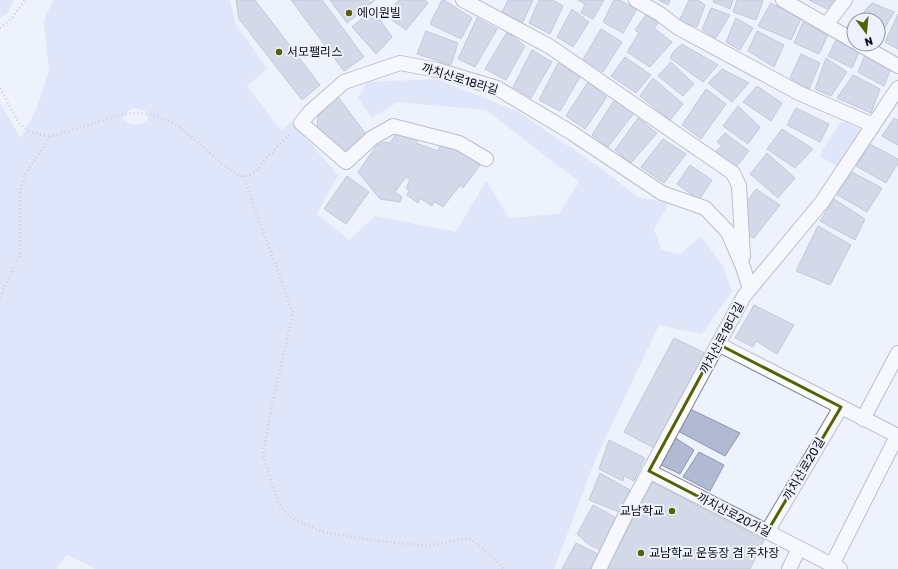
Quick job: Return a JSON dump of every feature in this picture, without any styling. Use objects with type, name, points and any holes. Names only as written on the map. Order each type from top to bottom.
[{"type":"street","name":"까치산로18라길","points":[[463,0],[549,46],[733,173],[739,186],[743,267]]},
{"type":"street","points":[[636,0],[660,14],[677,27],[799,93],[873,125]]},
{"type":"street","points":[[783,0],[846,36]]},
{"type":"street","points":[[826,25],[845,0]]},
{"type":"street","points":[[873,52],[898,66]]},
{"type":"street","name":"까치산로18라길","points":[[301,123],[310,112],[344,82],[400,63],[438,70],[497,88],[572,133],[662,193],[705,208],[728,232],[743,267],[750,289]]},
{"type":"street","name":"까치산로18다길","points":[[599,569],[624,518],[744,296],[822,202],[898,88]]},
{"type":"street","points":[[301,123],[346,162],[372,138],[393,126],[459,143],[486,159]]},
{"type":"street","points":[[718,344],[898,436],[836,567]]},
{"type":"street","points":[[863,419],[898,353]]},
{"type":"street","name":"까치산로20길","points":[[768,532],[841,407]]},
{"type":"street","name":"까치산로20가길","points":[[649,471],[836,567]]},
{"type":"street","points":[[789,569],[799,548]]},
{"type":"path","points":[[0,28],[12,18],[25,0]]},
{"type":"path","points":[[0,88],[19,123],[29,131],[50,137],[130,113],[152,115],[180,127],[225,166],[233,172],[243,176],[257,171],[262,163],[301,123]]},
{"type":"path","points":[[0,297],[20,255],[20,191],[26,173],[50,137]]},
{"type":"path","points":[[243,176],[293,313],[273,400],[263,454],[278,503],[291,518],[324,532],[370,540],[429,546],[462,539],[470,539],[504,569]]},
{"type":"highlighted area","points":[[718,344],[841,407],[767,532],[649,471]]},
{"type":"shaded area","points":[[0,0],[14,0],[7,14],[0,18]]},
{"type":"shaded area","points":[[53,0],[230,0],[236,24],[267,69],[247,86],[281,131],[291,121],[338,175],[317,214],[349,240],[375,216],[456,232],[486,181],[509,218],[559,214],[579,182],[486,110],[398,102],[372,118],[358,98],[367,82],[437,79],[517,111],[602,169],[638,197],[669,203],[654,229],[661,250],[680,254],[701,236],[723,266],[732,291],[702,334],[659,325],[596,458],[554,569],[96,569],[67,555],[56,569],[0,569],[0,103],[21,138],[37,108],[49,71],[44,21]],"holes":[[[133,108],[146,111],[148,120],[141,123],[132,125],[123,119],[128,111]]]},
{"type":"shaded area","points":[[841,121],[863,130],[838,167],[819,156]]},
{"type":"building","name":"서모팰리스","points":[[236,0],[255,0],[320,85],[302,100],[239,19]]},
{"type":"building","points":[[291,0],[322,0],[364,57],[344,71]]},
{"type":"building","name":"에이원빌","points":[[330,0],[368,0],[370,3],[375,0],[347,23]]},
{"type":"building","points":[[399,0],[425,0],[428,3],[406,30],[385,15]]},
{"type":"building","points":[[442,0],[472,18],[461,39],[430,24]]},
{"type":"building","points":[[508,0],[533,0],[522,24],[502,12]]},
{"type":"building","points":[[539,0],[553,0],[563,6],[550,34],[529,23]]},
{"type":"building","points":[[578,0],[604,0],[593,19],[581,13],[585,4]]},
{"type":"building","points":[[614,0],[619,0],[637,9],[623,33],[603,22]]},
{"type":"building","points":[[659,0],[670,0],[668,5]]},
{"type":"building","points":[[689,0],[698,0],[705,5],[697,27],[679,21]]},
{"type":"building","points":[[714,0],[733,0],[730,9],[713,2]]},
{"type":"building","points":[[737,0],[763,1],[756,20],[733,12]]},
{"type":"building","points":[[809,0],[834,0],[827,9]]},
{"type":"building","points":[[771,3],[801,19],[791,40],[758,26]]},
{"type":"building","points":[[872,3],[894,12],[886,26],[886,12],[864,12]]},
{"type":"building","points":[[711,8],[730,15],[716,38],[702,30]]},
{"type":"building","points":[[372,9],[392,37],[376,54],[352,27]]},
{"type":"building","points":[[572,9],[589,22],[573,47],[557,37]]},
{"type":"building","points":[[647,13],[659,22],[654,28],[672,42],[650,67],[627,52],[639,33],[635,30]]},
{"type":"building","points":[[898,14],[898,49],[886,43]]},
{"type":"building","points":[[477,18],[497,29],[475,67],[458,59]]},
{"type":"building","points":[[736,18],[753,28],[740,50],[726,42]]},
{"type":"building","points":[[803,22],[828,35],[819,54],[794,43]]},
{"type":"building","points":[[601,29],[622,42],[603,72],[583,59]]},
{"type":"building","points":[[426,31],[458,43],[451,65],[417,54]]},
{"type":"building","points":[[757,31],[784,45],[774,67],[748,51]]},
{"type":"building","points":[[507,32],[525,46],[506,80],[485,69]]},
{"type":"building","points":[[836,40],[846,46],[846,52],[859,53],[852,68],[828,56]]},
{"type":"building","points":[[682,44],[718,65],[703,82],[670,58],[674,51]]},
{"type":"building","points":[[532,50],[552,62],[531,98],[513,87]]},
{"type":"building","points":[[801,54],[820,63],[809,89],[790,78]]},
{"type":"building","points":[[865,55],[891,68],[884,86],[858,72]]},
{"type":"building","points":[[625,57],[651,75],[636,93],[611,76]]},
{"type":"building","points":[[826,58],[847,72],[831,96],[815,89]]},
{"type":"building","points":[[671,62],[694,84],[683,96],[658,76]]},
{"type":"building","points":[[558,63],[580,77],[560,111],[539,100]]},
{"type":"building","points":[[722,69],[749,83],[732,102],[708,83]]},
{"type":"building","points":[[853,75],[880,89],[871,113],[837,98]]},
{"type":"building","points":[[653,78],[683,104],[670,120],[640,96]]},
{"type":"building","points":[[588,82],[607,97],[585,129],[566,116]]},
{"type":"building","points":[[757,86],[782,103],[771,121],[743,102]]},
{"type":"building","points":[[706,89],[726,104],[701,139],[682,125]]},
{"type":"building","points":[[338,97],[366,134],[348,149],[342,151],[317,130],[318,116]]},
{"type":"building","points":[[615,99],[634,113],[608,147],[592,135]]},
{"type":"building","points":[[738,106],[760,127],[748,144],[723,126]]},
{"type":"building","points":[[796,108],[829,124],[820,142],[787,125]]},
{"type":"building","points":[[638,118],[657,133],[631,163],[615,150]]},
{"type":"building","points":[[894,118],[898,120],[898,145],[882,136]]},
{"type":"building","points":[[782,129],[813,149],[795,168],[767,149]]},
{"type":"building","points":[[397,132],[418,137],[416,143],[438,151],[441,144],[457,149],[480,165],[463,188],[460,185],[443,207],[434,201],[432,206],[420,198],[418,203],[407,195],[409,191],[406,188],[410,180],[406,177],[395,192],[402,197],[400,202],[380,199],[358,172],[377,145],[385,142],[390,143]]},
{"type":"building","points":[[725,133],[749,151],[736,167],[715,152],[722,146],[717,142]]},
{"type":"building","points":[[663,139],[686,154],[664,183],[641,167]]},
{"type":"building","points":[[870,144],[898,159],[898,163],[886,183],[856,166]]},
{"type":"building","points":[[767,153],[795,178],[778,198],[750,174]]},
{"type":"building","points":[[690,165],[712,180],[699,200],[677,184]]},
{"type":"building","points":[[852,172],[882,188],[867,212],[836,194]]},
{"type":"building","points":[[347,176],[369,192],[346,224],[324,209]]},
{"type":"building","points":[[756,189],[780,205],[754,238],[747,235],[746,203]]},
{"type":"building","points":[[834,199],[865,219],[855,240],[820,221]]},
{"type":"building","points":[[818,226],[851,245],[830,285],[796,271]]},
{"type":"building","points":[[754,305],[794,325],[777,354],[756,341],[753,347],[735,338]]},
{"type":"building","points":[[674,338],[705,353],[654,448],[624,432]]},
{"type":"building","points":[[690,409],[740,433],[725,456],[678,431]]},
{"type":"building","points":[[674,437],[694,450],[680,474],[659,464]]},
{"type":"building","points":[[609,440],[645,458],[634,481],[624,476],[623,481],[599,469]]},
{"type":"building","points":[[699,452],[724,465],[710,491],[683,477]]},
{"type":"building","points":[[600,473],[630,490],[619,512],[589,500]]},
{"type":"building","name":"교남학교","points":[[652,482],[764,540],[750,569],[607,569]]},
{"type":"building","points":[[593,505],[617,518],[600,550],[588,544],[577,534]]},
{"type":"building","points":[[576,543],[598,554],[591,569],[562,569]]},
{"type":"place","name":"에이원빌","points":[[349,13]]},
{"type":"place","name":"서모팰리스","points":[[279,52]]},
{"type":"place","name":"교남학교","points":[[672,511]]},
{"type":"place","name":"교남학교 운동장 겸 주차장","points":[[641,553]]}]
